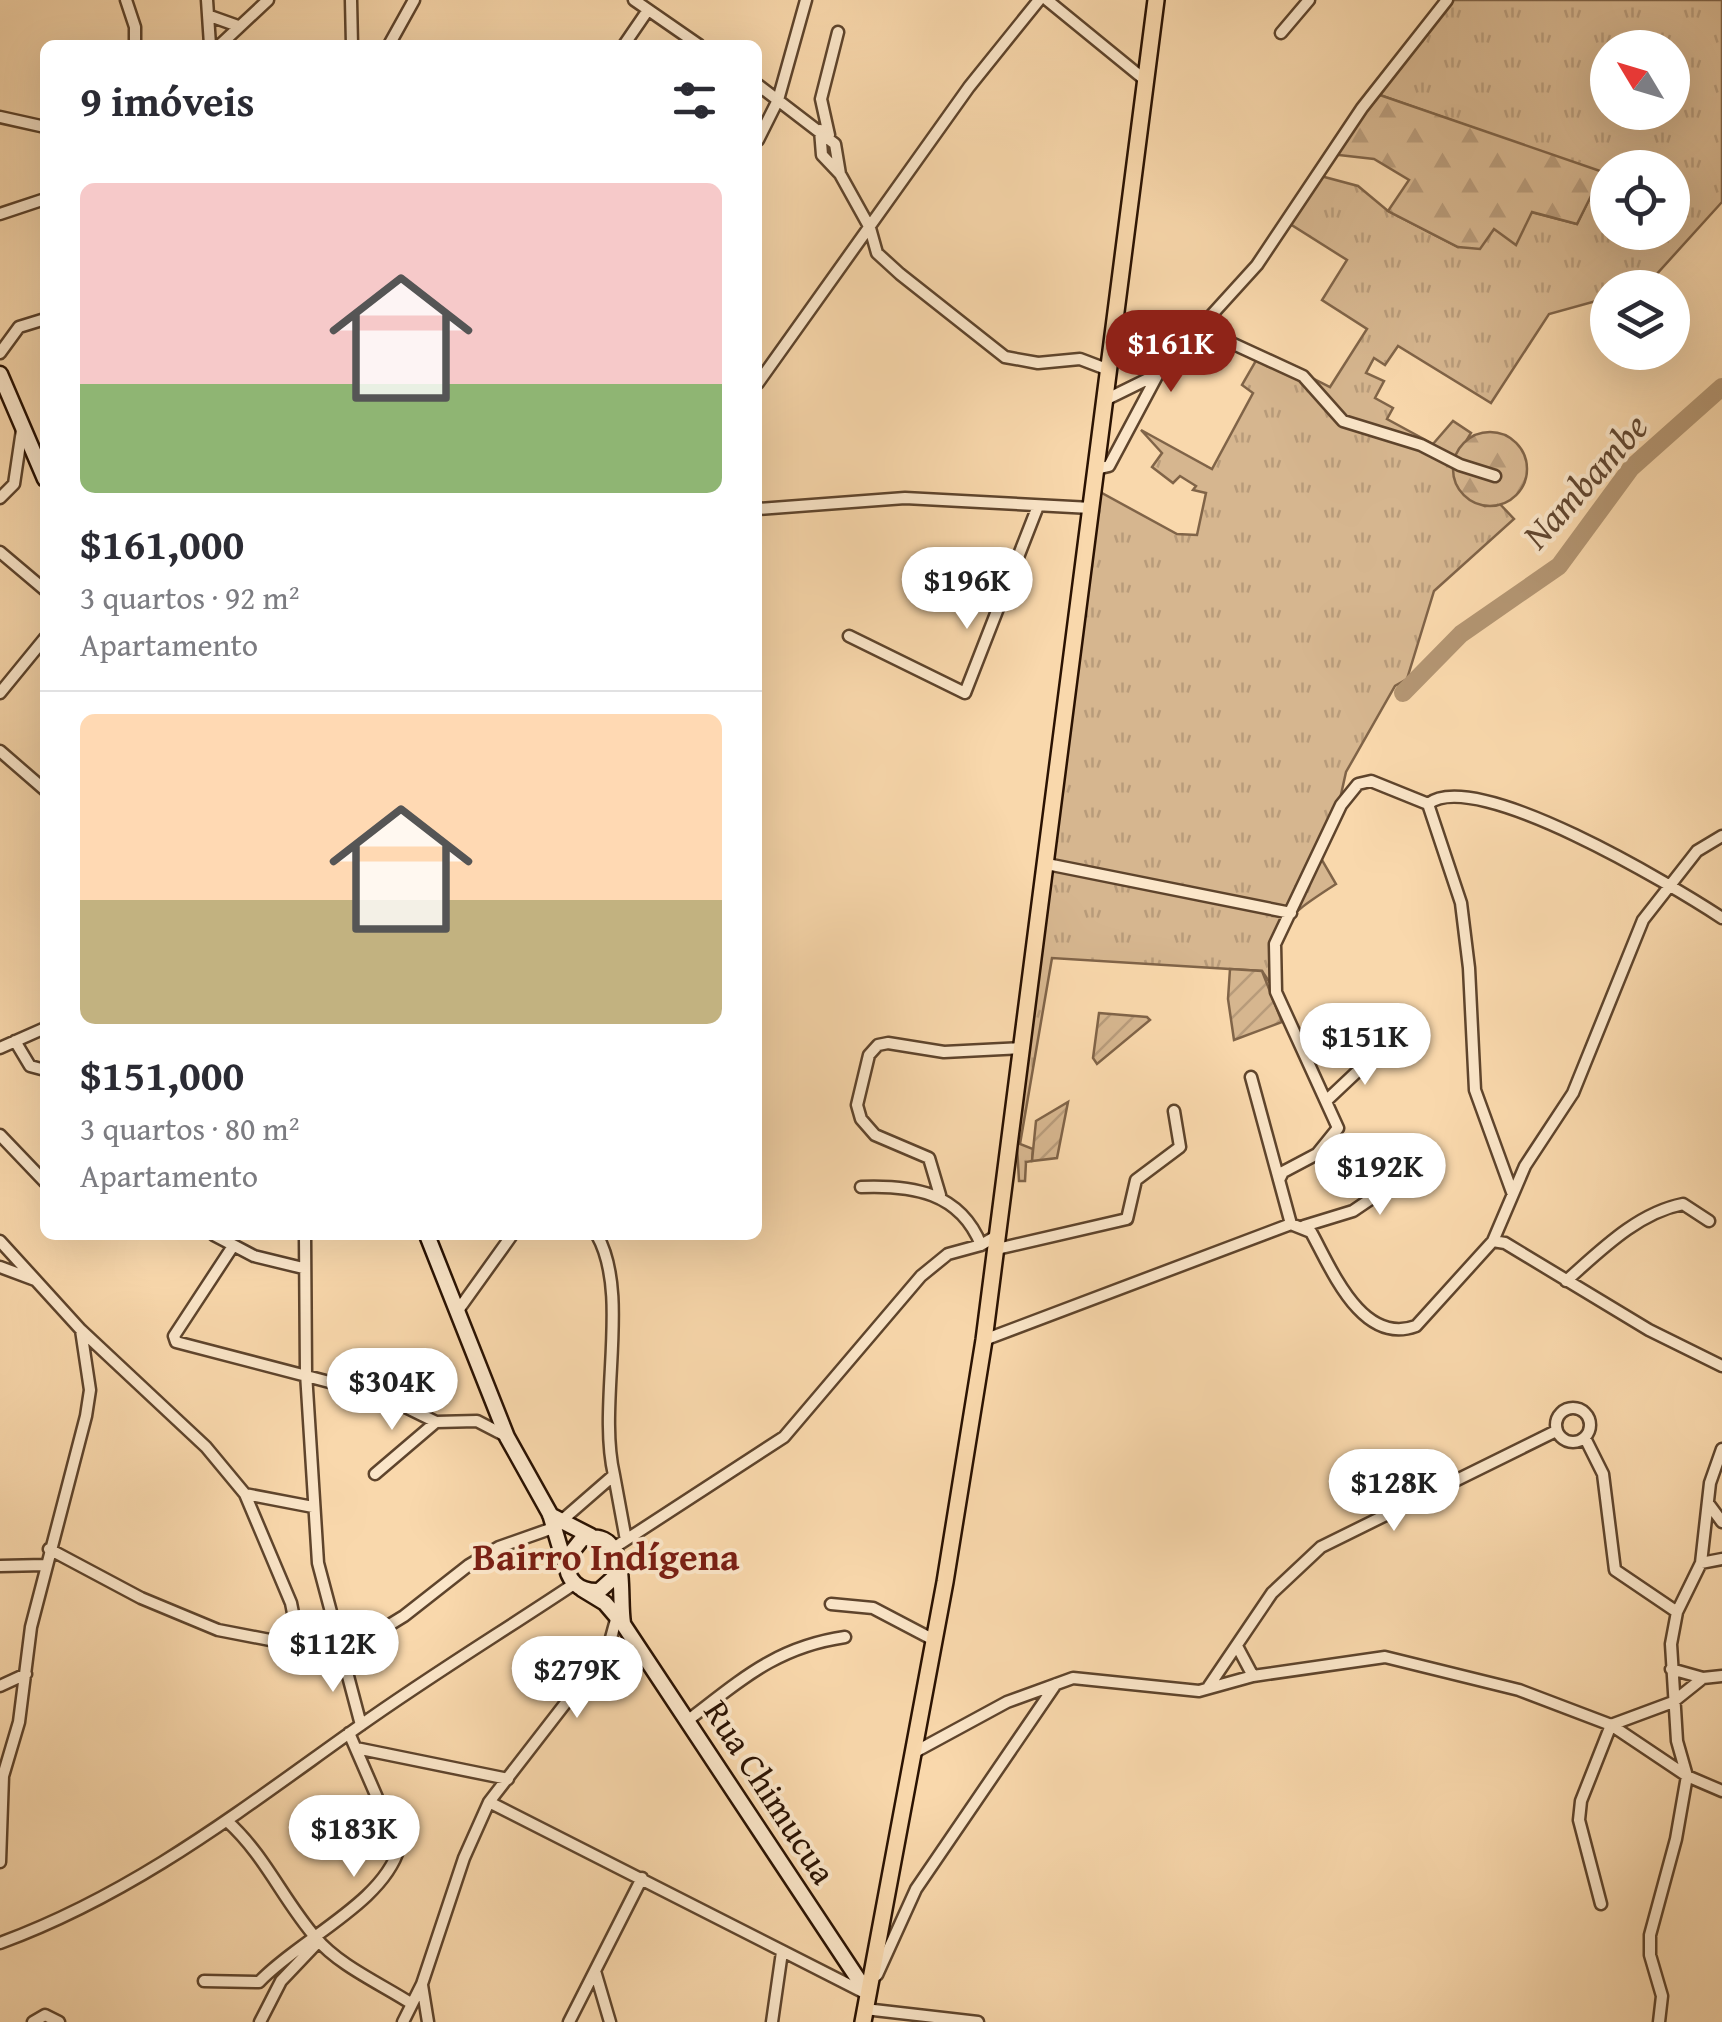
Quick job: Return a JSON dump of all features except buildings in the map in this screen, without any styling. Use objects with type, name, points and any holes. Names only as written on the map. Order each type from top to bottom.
[{"type":"main road","points":[[865,2008],[934,1640],[984,1340],[992,1243],[1047,864],[1156,0]]},
{"type":"street","points":[[126,0],[135,40]]},
{"type":"street","points":[[207,0],[210,40]]},
{"type":"street","points":[[225,40],[268,0]]},
{"type":"street","points":[[351,0],[352,40]]},
{"type":"street","points":[[393,40],[414,0]]},
{"type":"street","points":[[634,0],[693,40]]},
{"type":"street","points":[[762,132],[778,100],[806,0]]},
{"type":"street","points":[[762,378],[969,87],[1039,0]]},
{"type":"street","points":[[1047,0],[1146,80]]},
{"type":"street","points":[[1281,33],[1309,0]]},
{"type":"street","points":[[1096,469],[1109,466],[1158,374],[1257,265],[1362,108],[1447,0]]},
{"type":"street","points":[[627,40],[648,10]]},
{"type":"street","points":[[210,16],[238,26]]},
{"type":"street","points":[[824,133],[821,99],[838,32]]},
{"type":"street","points":[[762,88],[824,133],[838,151],[840,174],[870,228],[877,254]]},
{"type":"street","points":[[0,117],[40,126]]},
{"type":"street","points":[[0,214],[40,201]]},
{"type":"street","points":[[856,249],[877,254],[1005,356],[1038,364],[1080,359],[1108,370]]},
{"type":"street","points":[[0,353],[18,327],[40,321]]},
{"type":"street","points":[[1201,329],[1303,376],[1344,420],[1421,445],[1460,466],[1495,476]]},
{"type":"street","points":[[0,374],[40,468]]},
{"type":"street","points":[[1105,400],[1158,374]]},
{"type":"street","points":[[0,498],[14,484],[22,430]]},
{"type":"street","points":[[762,509],[905,498],[1090,508]]},
{"type":"street","points":[[849,636],[966,693],[1038,506]]},
{"type":"street","points":[[0,552],[40,586]]},
{"type":"street","points":[[0,693],[40,644]]},
{"type":"street","points":[[0,751],[40,786]]},
{"type":"street","points":[[1279,1180],[1283,1172],[1317,1154],[1338,1128],[1276,992],[1276,944],[1342,805],[1358,784],[1371,781],[1428,804],[1461,903],[1469,968],[1475,1090],[1512,1192]]},
{"type":"street","points":[[1428,804],[1440,796],[1480,798],[1529,815],[1670,884],[1722,918]]},
{"type":"street","points":[[1304,1226],[1370,1320],[1383,1330],[1399,1332],[1429,1314],[1493,1241],[1512,1192],[1573,1093],[1643,920],[1697,851],[1722,836]]},
{"type":"street","points":[[1047,864],[1291,913]]},
{"type":"street","points":[[0,1048],[40,1030]]},
{"type":"street","points":[[16,1041],[30,1066],[40,1069]]},
{"type":"street","points":[[940,1195],[929,1158],[876,1135],[861,1119],[857,1105],[869,1054],[888,1042],[944,1052],[1022,1048]]},
{"type":"street","points":[[1326,1101],[1381,1049]]},
{"type":"street","points":[[1251,1076],[1291,1224]]},
{"type":"street","points":[[554,1521],[620,1544],[784,1437],[921,1276],[948,1254],[1127,1220],[1136,1180],[1180,1147],[1174,1111]]},
{"type":"street","points":[[0,1135],[40,1177]]},
{"type":"street","points":[[984,1340],[1291,1224],[1304,1226],[1353,1211],[1430,1158]]},
{"type":"street","points":[[861,1187],[899,1185],[940,1195],[992,1243]]},
{"type":"street","points":[[1566,1281],[1609,1243],[1668,1207],[1683,1204],[1710,1221]]},
{"type":"street","points":[[223,1240],[304,1268]]},
{"type":"street","points":[[306,1240],[306,1373],[318,1563],[362,1724]]},
{"type":"street","name":"Rua Chimucua","points":[[430,1240],[507,1437],[554,1521],[566,1568],[578,1586],[620,1620],[865,2008]]},
{"type":"street","points":[[459,1309],[508,1240]]},
{"type":"street","points":[[600,1240],[613,1316],[606,1444],[614,1475],[620,1544]]},
{"type":"street","points":[[0,1241],[81,1330],[206,1447],[244,1494],[291,1603],[299,1644]]},
{"type":"street","points":[[1493,1241],[1506,1243],[1648,1330],[1722,1366]]},
{"type":"street","points":[[233,1246],[172,1340],[382,1396],[436,1422],[477,1421],[507,1437]]},
{"type":"street","points":[[0,1267],[36,1281]]},
{"type":"street","points":[[0,1862],[4,1750],[26,1674],[45,1565],[90,1390],[81,1330]]},
{"type":"street","points":[[1556,1431],[1559,1414],[1568,1408],[1580,1409],[1590,1422],[1585,1438],[1603,1474],[1615,1570],[1678,1612]]},
{"type":"street","points":[[374,1474],[436,1422]]},
{"type":"street","points":[[1556,1431],[1569,1442],[1585,1438]]},
{"type":"street","points":[[1209,1686],[1272,1592],[1321,1547],[1556,1431]]},
{"type":"street","points":[[1659,2022],[1662,1996],[1650,1955],[1650,1935],[1676,1839],[1687,1776],[1677,1740],[1671,1669],[1678,1612],[1702,1562],[1707,1502],[1722,1450]]},
{"type":"street","points":[[49,1549],[142,1598],[218,1630],[342,1654],[404,1616],[469,1565],[554,1521],[614,1475]]},
{"type":"street","points":[[244,1494],[313,1506]]},
{"type":"street","points":[[1707,1502],[1722,1522]]},
{"type":"street","points":[[566,1568],[575,1543],[591,1536]]},
{"type":"street","name":"Rua Chimucua","points":[[620,1544],[620,1620]]},
{"type":"street","points":[[1702,1562],[1722,1559]]},
{"type":"street","points":[[0,1566],[45,1565]]},
{"type":"street","points":[[0,1943],[66,1919],[141,1880],[362,1724],[578,1586],[608,1587],[619,1573]]},
{"type":"street","points":[[831,1604],[873,1608],[934,1640]]},
{"type":"street","points":[[403,2022],[422,1984],[464,1858],[489,1802],[584,1678],[604,1660],[620,1620]]},
{"type":"street","points":[[687,1721],[777,1655],[808,1642],[844,1637]]},
{"type":"street","points":[[1237,1646],[1253,1676]]},
{"type":"street","points":[[913,1753],[1007,1702],[1058,1682],[1112,1679],[1199,1691],[1253,1676],[1384,1657],[1519,1690],[1612,1725],[1687,1776],[1722,1791]]},
{"type":"street","points":[[1671,1669],[1703,1678],[1722,1676]]},
{"type":"street","points":[[0,1686],[26,1674]]},
{"type":"street","points":[[1600,1904],[1579,1820],[1581,1801],[1612,1725],[1673,1702],[1703,1678]]},
{"type":"street","points":[[865,2008],[916,1889],[1058,1682]]},
{"type":"street","points":[[260,2022],[281,1981],[316,1939],[389,1876],[399,1848],[349,1734]]},
{"type":"street","points":[[1656,1756],[1677,1740]]},
{"type":"street","points":[[356,1748],[508,1779]]},
{"type":"street","points":[[489,1802],[782,1952],[865,2008],[978,2022]]},
{"type":"street","points":[[227,1821],[258,1851],[278,1890],[316,1939],[412,2004]]},
{"type":"street","points":[[569,2022],[642,1878]]},
{"type":"street","points":[[204,1981],[254,1984],[288,1952],[316,1939]]},
{"type":"street","points":[[772,2022],[782,1952]]},
{"type":"street","points":[[594,1970],[610,2022]]},
{"type":"street","points":[[422,1984],[428,2022]]},
{"type":"street","points":[[33,2022],[44,2015],[60,2022]]},
{"type":"green space","points":[[1447,0],[1722,0],[1722,202],[1690,237],[1690,150],[1590,150],[1590,169],[1374,93]]},
{"type":"green space","points":[[1374,93],[1590,168],[1590,198],[1577,224],[1532,212],[1516,245],[1494,229],[1480,249],[1458,247],[1388,211],[1409,180],[1374,159],[1330,154]]},
{"type":"green space","points":[[1317,175],[1358,186],[1388,211],[1458,247],[1531,212],[1577,224],[1590,197],[1590,250],[1679,250],[1660,270],[1590,270],[1590,303],[1549,314],[1491,403],[1398,346],[1385,365],[1374,358],[1366,373],[1384,381],[1375,398],[1393,408],[1387,419],[1433,444],[1453,421],[1471,433],[1451,466],[1485,506],[1499,503],[1514,519],[1434,591],[1407,679],[1395,686],[1346,772],[1336,817],[1319,855],[1336,884],[1292,916],[1285,926],[1277,952],[1276,992],[1262,971],[1052,958],[1020,1144],[1033,1149],[1032,1161],[1026,1162],[1025,1181],[1019,1181],[1017,1145],[1100,492],[1177,534],[1197,535],[1206,493],[1193,490],[1196,486],[1180,476],[1173,483],[1152,467],[1162,453],[1141,430],[1212,469],[1253,393],[1242,385],[1261,352],[1330,387],[1367,329],[1322,300],[1347,260],[1287,222]]},
{"type":"green space","points":[[1490,432],[1516,443],[1527,469],[1516,495],[1490,506],[1464,495],[1453,469],[1464,443]]},
{"type":"green space","points":[[1230,969],[1262,971],[1282,1022],[1234,1040],[1228,999]]},
{"type":"green space","points":[[1099,1013],[1150,1020],[1097,1064],[1093,1058]]},
{"type":"green space","points":[[1068,1102],[1057,1158],[1032,1161],[1036,1121]]},
{"type":"waterway","name":"Nambambe","points":[[1403,693],[1461,634],[1559,566],[1631,468],[1722,387]]},
{"type":"district","name":"Bairro Indígena","points":[[606,1557]]}]
